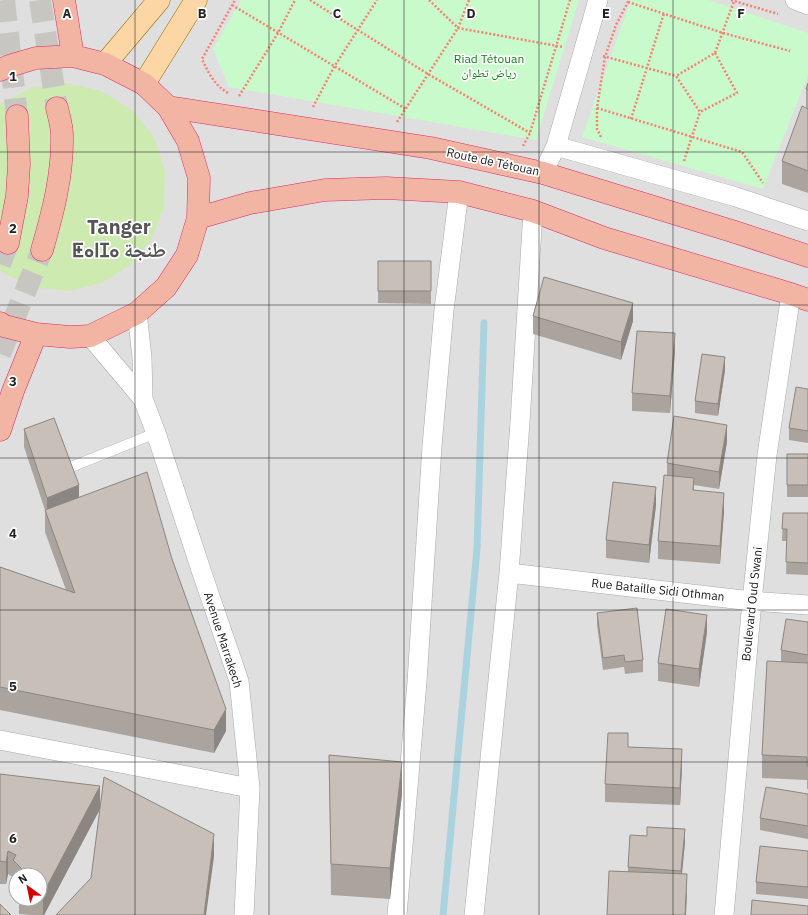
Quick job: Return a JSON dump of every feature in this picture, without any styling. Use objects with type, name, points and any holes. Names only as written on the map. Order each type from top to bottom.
[{"type":"highway","points":[[64,0],[73,56]]},
{"type":"highway","points":[[0,70],[8,66],[36,58],[73,56],[105,64],[144,84],[168,107],[188,141],[198,178],[198,218],[187,255],[166,288],[137,313],[90,336],[36,334],[4,326],[0,323]]},
{"type":"highway","name":"Route de Tétouan","points":[[168,107],[431,148],[544,173],[808,256]]},
{"type":"highway","points":[[42,250],[53,212],[60,163],[62,134],[57,108]]},
{"type":"highway","points":[[8,243],[17,196],[19,164],[17,116]]},
{"type":"highway","points":[[198,218],[250,203],[325,190],[386,188],[430,189],[459,192],[533,211],[604,238],[800,297]]},
{"type":"highway","points":[[0,430],[13,391],[36,334]]},
{"type":"main road","points":[[105,64],[159,0]]},
{"type":"main road","points":[[144,84],[196,0]]},
{"type":"street","points":[[544,173],[556,146],[598,0]]},
{"type":"street","points":[[795,0],[808,5]]},
{"type":"street","points":[[556,146],[736,197],[808,221]]},
{"type":"street","points":[[397,915],[417,682],[433,439],[444,310],[459,192]]},
{"type":"street","points":[[474,915],[509,574],[520,430],[533,211]]},
{"type":"street","name":"Boulevard Oud Swani","points":[[724,915],[752,600],[767,455],[800,297]]},
{"type":"street","name":"Avenue Marrakech","points":[[137,313],[142,357],[143,399]]},
{"type":"street","name":"Avenue Marrakech","points":[[90,336],[143,399],[156,433],[239,681],[250,788],[244,915]]},
{"type":"street","name":"Rue Bataille Sidi Othman","points":[[509,574],[808,606]]},
{"type":"street","points":[[0,740],[250,788]]},
{"type":"lane","points":[[66,469],[156,433]]},
{"type":"path","points":[[232,95],[221,89],[209,75],[202,59],[235,0]]},
{"type":"path","points":[[237,99],[278,33],[295,0]]},
{"type":"path","points":[[310,0],[428,74],[530,133]]},
{"type":"path","points":[[310,113],[334,67],[377,0]]},
{"type":"path","points":[[429,0],[458,28],[583,51],[676,76],[700,112]]},
{"type":"path","points":[[403,126],[395,124],[458,28],[469,0]]},
{"type":"path","points":[[516,145],[523,146],[530,133],[570,0]]},
{"type":"path","points":[[603,142],[597,129],[597,108],[605,57],[616,25],[628,1],[723,33],[790,51]]},
{"type":"path","points":[[676,76],[715,53],[733,1],[778,14]]},
{"type":"path","points":[[232,6],[406,109]]},
{"type":"path","points":[[631,119],[664,13]]},
{"type":"path","points":[[678,181],[700,112],[736,93],[715,53]]},
{"type":"path","points":[[597,108],[742,152],[764,184]]},
{"type":"shaded area","points":[[0,0],[808,0],[808,915],[0,915]]},
{"type":"green space","name":"Riad Tétouan رياض تطوان","points":[[241,0],[579,0],[536,140],[229,87],[213,49]]},
{"type":"green space","points":[[631,0],[709,0],[808,33],[808,75],[763,189],[582,137]]},
{"type":"green space","points":[[67,83],[101,91],[132,110],[154,137],[165,171],[164,207],[151,240],[130,265],[102,283],[70,291],[37,288],[7,275],[0,270],[0,104],[31,88]]},
{"type":"building","points":[[802,106],[808,109],[808,171],[782,161]]},
{"type":"building","points":[[378,261],[431,261],[431,291],[378,291]]},
{"type":"building","points":[[544,277],[633,303],[621,342],[533,316]]},
{"type":"building","points":[[637,331],[675,333],[670,396],[632,393]]},
{"type":"building","points":[[702,354],[725,357],[718,404],[695,401]]},
{"type":"building","points":[[796,387],[808,389],[808,431],[789,428]]},
{"type":"building","points":[[674,416],[727,425],[719,472],[667,463]]},
{"type":"building","points":[[54,418],[79,485],[47,498],[24,429]]},
{"type":"building","points":[[787,454],[808,454],[808,485],[787,485]]},
{"type":"building","points":[[147,472],[172,559],[226,709],[214,730],[0,687],[0,567],[75,593],[45,510]]},
{"type":"building","points":[[664,475],[694,478],[693,490],[724,493],[720,546],[658,541]]},
{"type":"building","points":[[613,482],[656,487],[649,545],[606,540]]},
{"type":"building","points":[[783,513],[808,513],[808,563],[786,562],[787,529],[782,529]]},
{"type":"building","points":[[637,608],[643,660],[625,662],[624,655],[603,658],[597,613]]},
{"type":"building","points":[[666,609],[707,615],[699,669],[658,663]]},
{"type":"building","points":[[786,619],[808,622],[808,655],[781,650]]},
{"type":"building","points":[[767,661],[808,663],[808,766],[807,757],[762,755]]},
{"type":"building","points":[[608,733],[628,733],[628,747],[682,749],[680,788],[605,784]]},
{"type":"building","points":[[329,755],[402,762],[390,868],[331,864]]},
{"type":"building","points":[[0,774],[100,786],[48,885],[48,867],[20,867],[13,860],[16,855],[8,851],[6,862],[0,861]]},
{"type":"building","points":[[104,777],[214,834],[204,915],[56,915],[91,878]]},
{"type":"building","points":[[766,787],[808,794],[808,826],[760,818]]},
{"type":"building","points":[[647,827],[685,829],[681,871],[628,867],[630,835],[647,836]]},
{"type":"building","points":[[760,846],[808,851],[808,887],[756,882]]},
{"type":"building","points":[[609,871],[687,874],[685,915],[607,915]]},
{"type":"building","points":[[752,900],[808,906],[808,915],[751,915]]},
{"type":"building","points":[[0,904],[11,915],[0,915]]},
{"type":"waterway","points":[[443,915],[477,549],[484,323]]},
{"type":"tunnel","points":[[4,0],[17,116]]},
{"type":"tunnel","points":[[40,0],[57,108]]},
{"type":"tunnel","points":[[0,264],[8,243]]},
{"type":"tunnel","points":[[0,354],[42,250]]},
{"type":"district","name":"Tanger ⵟⴰⵏⵊⴰ طنجة","points":[[119,238]]}]
